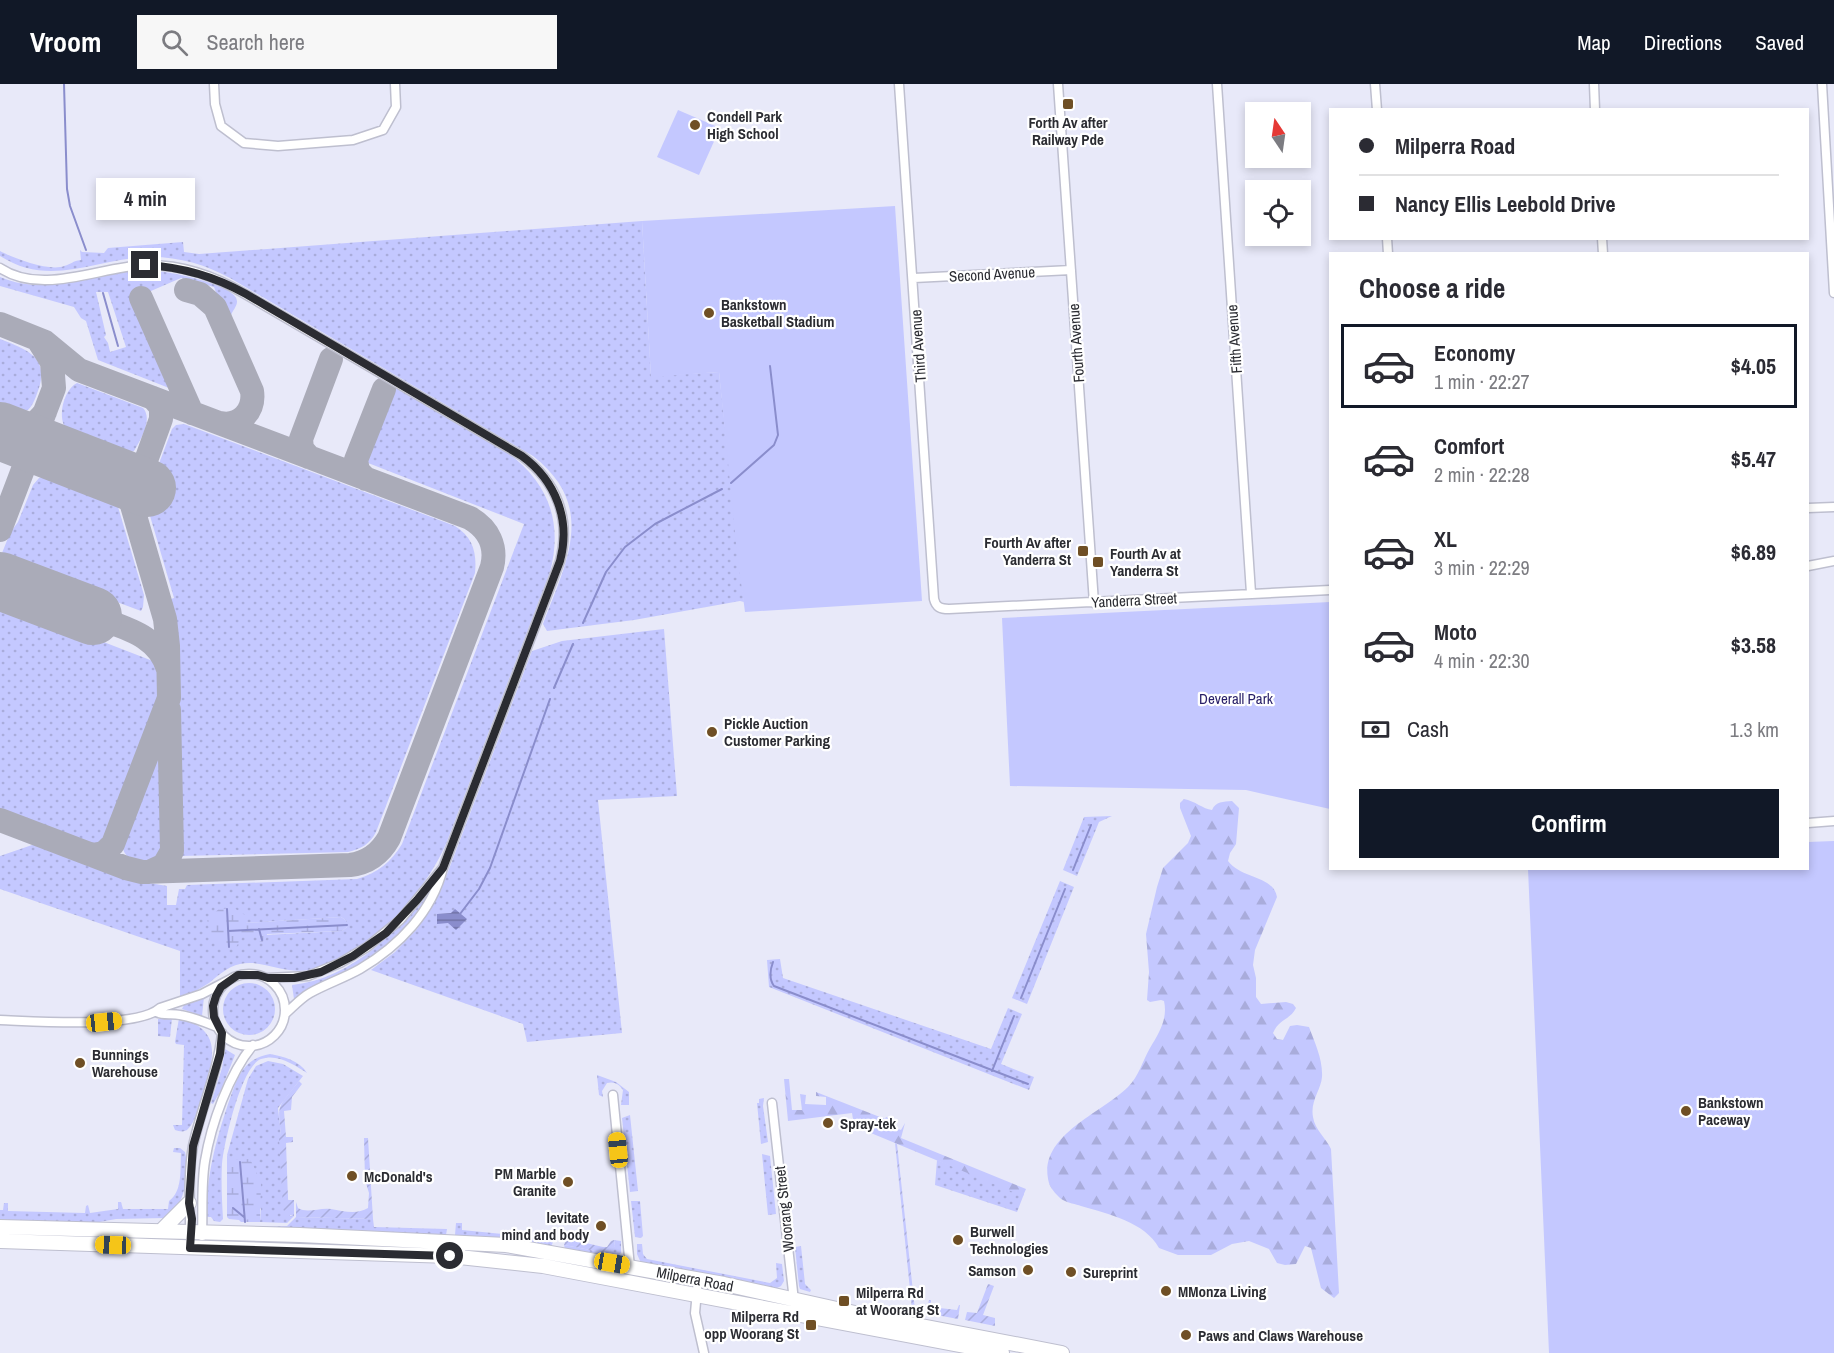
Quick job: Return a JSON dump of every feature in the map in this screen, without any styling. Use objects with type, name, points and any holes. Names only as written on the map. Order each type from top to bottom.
[{"type":"highway","points":[[162,1230],[189,1203]]},
{"type":"highway","name":"Milperra Road","points":[[0,1227],[162,1230],[498,1245],[698,1280],[795,1307],[1002,1353]]},
{"type":"highway","name":"Milperra Road","points":[[0,1241],[493,1259],[543,1266],[696,1296],[795,1307],[1062,1353]]},
{"type":"street","points":[[214,84],[215,104],[221,126],[244,142],[278,146],[353,140],[383,130],[396,107],[395,84]]},
{"type":"street","name":"Third Avenue","points":[[899,84],[934,598],[938,608]]},
{"type":"street","name":"Fourth Avenue","points":[[1058,84],[1094,603]]},
{"type":"street","name":"Fifth Avenue","points":[[1217,84],[1251,593]]},
{"type":"street","points":[[1375,84],[1377,108]]},
{"type":"street","points":[[1594,84],[1595,108]]},
{"type":"street","points":[[1822,84],[1834,293]]},
{"type":"street","points":[[0,268],[24,278],[49,280],[117,268],[165,266],[185,269],[219,280],[510,449],[530,462],[545,477],[555,495],[562,517],[563,550],[531,641],[431,900],[395,944],[360,969],[308,994],[285,1014]]},
{"type":"street","name":"Second Avenue","points":[[914,278],[1071,270]]},
{"type":"street","points":[[1809,508],[1834,507]]},
{"type":"street","points":[[1809,566],[1834,561]]},
{"type":"street","points":[[1809,566],[1834,568]]},
{"type":"street","name":"Yanderra Street","points":[[938,608],[1094,603],[1329,590]]},
{"type":"street","points":[[1809,822],[1834,821]]},
{"type":"street","points":[[0,1020],[88,1023],[121,1020],[156,1012],[160,1008],[194,997],[238,975],[248,974],[268,978],[308,976],[340,963],[367,947],[400,920],[443,868]]},
{"type":"street","points":[[156,1012],[162,1015],[176,1014],[191,1017],[220,1030],[236,1043],[253,1045],[269,1040],[280,1028],[285,1014],[282,994],[268,978]]},
{"type":"street","points":[[196,1232],[189,1203],[193,1146],[220,1054],[220,1030],[213,1006],[221,987],[229,980]]},
{"type":"street","points":[[196,1248],[196,1232],[210,1138],[232,1079],[253,1045]]},
{"type":"street","points":[[613,1095],[630,1267]]},
{"type":"street","name":"Woorang Street","points":[[772,1103],[795,1307]]},
{"type":"street","points":[[698,1280],[695,1317],[704,1353]]},
{"type":"green space","points":[[678,110],[720,128],[699,175],[657,157]]},
{"type":"green space","points":[[895,206],[922,601],[745,612],[719,372],[651,377],[642,221]]},
{"type":"green space","points":[[642,221],[651,376],[719,372],[744,602],[547,631],[543,624],[567,557],[571,536],[571,515],[565,495],[553,475],[533,456],[211,269],[190,262],[147,257],[72,269],[37,270],[18,265],[0,256],[0,251],[32,263],[58,267],[81,260],[80,250],[104,253],[108,248],[183,242],[184,252],[199,254]]},
{"type":"green space","points":[[122,272],[165,272],[182,275],[219,286],[235,296],[237,304],[231,315],[223,311],[214,287],[181,278],[137,297],[175,385],[169,388],[98,360],[86,321],[81,318],[74,307],[0,286],[0,277],[31,285],[46,285]],"holes":[[[96,292],[108,292],[126,347],[110,352],[104,337],[106,335]]]},
{"type":"green space","points":[[0,339],[26,350],[38,361],[41,368],[39,388],[28,410],[15,412],[0,406]]},
{"type":"green space","points":[[77,383],[143,408],[147,418],[146,423],[143,435],[134,451],[123,452],[68,431],[62,420],[63,406],[68,392]]},
{"type":"green space","points":[[390,384],[508,453],[534,477],[549,505],[555,537],[550,572],[446,844],[423,884],[408,903],[371,939],[351,954],[329,964],[299,971],[256,963],[235,965],[199,989],[180,997],[180,951],[0,889],[0,856],[35,844],[132,880],[167,886],[167,905],[176,905],[179,889],[185,889],[187,885],[357,879],[378,870],[393,856],[402,844],[524,524],[363,461],[362,456]],"holes":[[[341,917],[347,921],[347,927],[342,931],[243,936],[245,923]]]},
{"type":"green space","points":[[184,424],[455,526],[470,540],[474,552],[475,573],[376,832],[368,843],[357,849],[348,852],[179,856],[175,617],[171,599],[174,598],[148,509],[152,510],[168,474],[157,469],[172,429],[176,425]]},
{"type":"green space","points":[[47,476],[116,500],[144,595],[141,611],[4,560],[2,553],[33,485],[39,478]]},
{"type":"green space","points":[[0,602],[158,663],[163,690],[109,835],[99,844],[87,843],[0,810]]},
{"type":"green space","name":"Deverall Park","points":[[1329,602],[1329,809],[1246,790],[1010,786],[1002,618]]},
{"type":"green space","points":[[664,629],[677,796],[598,800],[622,1033],[527,1042],[523,1024],[371,970],[395,952],[417,929],[441,890],[532,651],[562,641]]},
{"type":"green space","points":[[162,737],[165,849],[154,860],[139,862],[126,855],[122,840]]},
{"type":"green space","points":[[1184,799],[1212,810],[1218,803],[1232,801],[1239,808],[1236,844],[1228,861],[1234,867],[1269,885],[1277,897],[1255,950],[1253,965],[1256,997],[1261,1004],[1286,1002],[1293,1004],[1296,1008],[1294,1012],[1278,1025],[1273,1033],[1277,1039],[1283,1040],[1290,1026],[1309,1027],[1320,1058],[1322,1077],[1312,1111],[1316,1126],[1331,1149],[1339,1293],[1334,1298],[1321,1288],[1311,1248],[1305,1246],[1296,1264],[1285,1265],[1277,1263],[1269,1249],[1249,1241],[1232,1244],[1211,1255],[1178,1255],[1159,1248],[1145,1232],[1125,1220],[1063,1200],[1049,1183],[1048,1166],[1052,1152],[1061,1139],[1132,1083],[1162,1026],[1165,1014],[1164,1001],[1150,1002],[1147,1000],[1149,972],[1146,934],[1163,868],[1188,843],[1191,836],[1180,808],[1180,803]]},
{"type":"green space","points":[[1112,816],[1099,822],[1077,876],[1063,870],[1084,817]]},
{"type":"green space","name":"Bankstown Paceway","points":[[1834,841],[1834,1353],[1549,1353],[1528,870],[1809,870],[1809,842]]},
{"type":"green space","points":[[435,881],[409,922],[377,954],[338,978],[294,999],[292,985],[314,981],[335,973],[374,948],[407,916]]},
{"type":"green space","points":[[1060,881],[1074,887],[1027,1004],[1012,998]]},
{"type":"green space","points":[[234,908],[245,915],[246,923],[341,917],[347,921],[347,927],[342,931],[267,934],[266,939],[262,942],[256,936],[243,936],[236,947],[222,947],[211,938],[207,919],[219,909]]},
{"type":"green space","points":[[780,959],[783,978],[991,1049],[1008,1008],[1022,1014],[1001,1064],[1034,1077],[1029,1090],[769,987],[767,960]]},
{"type":"green space","points":[[249,983],[259,985],[267,991],[273,999],[275,1009],[273,1019],[267,1027],[259,1033],[249,1035],[239,1033],[231,1027],[225,1019],[223,1009],[225,999],[231,991],[239,985]]},
{"type":"green space","points":[[204,997],[202,1016],[182,1009],[184,1005]]},
{"type":"green space","points":[[172,1018],[170,1037],[158,1036],[158,1019]]},
{"type":"green space","points":[[179,1018],[194,1023],[204,1030],[212,1048],[210,1070],[197,1113],[191,1126],[183,1131],[175,1130],[173,1125],[182,1125],[184,1045],[175,1042]]},
{"type":"green space","points":[[225,1049],[235,1055],[213,1104],[211,1103],[222,1068]]},
{"type":"green space","points":[[270,1054],[296,1062],[307,1073],[286,1061],[267,1058],[261,1059],[247,1075],[235,1106],[223,1154],[223,1219],[220,1222],[214,1221],[211,1217],[206,1217],[208,1187],[216,1146],[228,1104],[237,1079],[246,1066],[257,1058]]},
{"type":"green space","points":[[268,1061],[283,1064],[303,1076],[278,1108],[290,1216],[294,1216],[287,1223],[260,1222],[261,1209],[227,1155],[248,1079],[256,1066]]},
{"type":"green space","points":[[597,1075],[616,1082],[629,1092],[629,1105],[621,1105],[623,1090],[614,1083],[607,1083],[602,1091],[603,1097],[599,1095]]},
{"type":"green space","points":[[784,1079],[789,1079],[792,1110],[802,1110],[800,1094],[806,1095],[805,1104],[826,1105],[826,1097],[816,1096],[816,1092],[885,1119],[886,1117],[892,1120],[890,1126],[901,1130],[905,1123],[901,1138],[1026,1189],[1023,1196],[854,1126],[852,1113],[788,1121]]},
{"type":"green space","points":[[299,1081],[302,1084],[292,1097],[291,1110],[284,1111],[286,1137],[293,1137],[293,1142],[286,1143],[288,1200],[294,1200],[294,1216],[285,1214],[283,1208],[279,1111]]},
{"type":"green space","points":[[764,1098],[768,1142],[761,1144],[757,1103],[759,1099]]},
{"type":"green space","points":[[630,1115],[638,1191],[630,1192],[622,1118]]},
{"type":"green space","points":[[364,1138],[368,1138],[373,1219],[296,1217],[296,1202],[298,1208],[302,1210],[327,1209],[355,1212],[368,1208],[369,1193],[365,1180]]},
{"type":"green space","points":[[895,1143],[897,1144],[915,1310],[912,1309]]},
{"type":"green space","points":[[174,1148],[180,1148],[185,1152],[186,1181],[179,1203],[165,1218],[116,1219],[94,1223],[0,1221],[0,1210],[3,1210],[4,1203],[8,1203],[8,1211],[85,1213],[88,1205],[90,1213],[118,1209],[118,1202],[121,1202],[123,1209],[168,1209],[169,1201],[177,1192],[180,1179],[181,1153],[173,1152]]},
{"type":"green space","points":[[762,1154],[770,1156],[776,1214],[768,1215]]},
{"type":"green space","points":[[227,1155],[231,1160],[250,1159],[261,1182],[260,1222],[241,1222],[227,1217]]},
{"type":"green space","points":[[937,1160],[1024,1194],[1017,1212],[935,1185]]},
{"type":"green space","points":[[631,1201],[640,1201],[643,1236],[641,1238],[635,1237]]},
{"type":"green space","points":[[296,1217],[373,1219],[374,1227],[447,1229],[446,1235],[257,1227],[287,1226]]},
{"type":"green space","points":[[456,1223],[462,1223],[462,1230],[532,1237],[553,1242],[551,1247],[511,1240],[455,1235]]},
{"type":"green space","points":[[569,1239],[603,1247],[607,1247],[614,1240],[615,1246],[611,1252],[606,1253],[564,1245]]},
{"type":"green space","points":[[614,1240],[621,1241],[621,1253],[615,1258],[565,1249],[564,1245],[606,1253],[615,1246]]},
{"type":"green space","points":[[637,1244],[642,1244],[643,1254],[647,1259],[770,1283],[777,1278],[776,1263],[782,1264],[784,1281],[775,1289],[641,1263],[637,1254]]},
{"type":"green space","points":[[801,1246],[805,1284],[811,1290],[810,1292],[800,1289],[799,1286],[795,1247]]},
{"type":"green space","points":[[988,1284],[994,1286],[983,1315],[995,1318],[995,1326],[965,1320],[967,1312],[977,1313]]},
{"type":"green space","points":[[929,1300],[931,1300],[931,1307],[957,1310],[960,1305],[958,1319],[926,1313]]},
{"type":"shaded area","points":[[455,909],[467,919],[456,930],[448,923],[437,924],[437,914],[451,913]]},
{"type":"waterway","points":[[64,84],[67,189],[70,206],[86,250]]},
{"type":"waterway","points":[[103,293],[118,346]]},
{"type":"waterway","points":[[731,483],[774,445],[778,435],[770,366]]},
{"type":"waterway","points":[[583,623],[606,572],[625,547],[655,524],[722,489]]},
{"type":"waterway","points":[[554,688],[573,644]]},
{"type":"waterway","points":[[460,914],[479,889],[490,868],[550,699]]},
{"type":"waterway","points":[[1073,870],[1091,825]]},
{"type":"waterway","points":[[1021,998],[1065,889]]},
{"type":"waterway","points":[[227,909],[229,947]]},
{"type":"waterway","points":[[228,931],[347,925]]},
{"type":"waterway","points":[[259,929],[262,940]]},
{"type":"waterway","points":[[773,962],[771,980],[774,986],[1028,1084]]},
{"type":"waterway","points":[[992,1071],[1014,1016]]},
{"type":"waterway","points":[[240,1162],[245,1222]]},
{"type":"waterway","points":[[233,1208],[244,1217]]},
{"type":"taxiway","points":[[186,290],[200,294],[215,307],[252,391],[251,405],[245,416],[227,424],[220,423]]},
{"type":"taxiway","points":[[141,298],[192,413]]},
{"type":"taxiway","points":[[0,324],[45,342],[79,370],[470,518],[487,533],[493,552],[492,567],[389,838],[382,849],[367,860],[350,865],[142,872],[0,820]]},
{"type":"taxiway","points":[[0,530],[54,388],[52,362],[40,343]]},
{"type":"taxiway","points":[[309,457],[302,449],[301,439],[331,359]]},
{"type":"taxiway","points":[[366,479],[358,471],[356,460],[384,389]]},
{"type":"taxiway","points":[[92,855],[104,853],[113,844],[169,698],[165,619],[131,502],[161,419],[161,407],[153,398]]},
{"type":"taxiway","points":[[0,430],[14,431],[26,428],[36,422],[45,412]]},
{"type":"taxiway","points":[[93,616],[148,640],[163,657],[168,669]]},
{"type":"taxiway","points":[[149,872],[164,865],[172,851],[169,710]]},
{"type":"runway","points":[[0,431],[147,488]]},
{"type":"runway","points":[[0,581],[93,616]]},
{"type":"place","name":"Forth Av after Railway Pde","points":[[1068,104]]},
{"type":"place","name":"Condell Park High School","points":[[695,125]]},
{"type":"place","name":"Bankstown Basketball Stadium","points":[[709,313]]},
{"type":"place","name":"Fourth Av after Yanderra St","points":[[1083,551]]},
{"type":"place","name":"Fourth Av at Yanderra St","points":[[1098,562]]},
{"type":"place","name":"Pickle Auction Customer Parking","points":[[712,732]]},
{"type":"place","name":"Bunnings Warehouse","points":[[80,1063]]},
{"type":"place","name":"Bankstown Paceway","points":[[1686,1111]]},
{"type":"place","name":"Spray-tek","points":[[828,1123]]},
{"type":"place","name":"McDonald's","points":[[352,1176]]},
{"type":"place","name":"PM Marble Granite","points":[[568,1182]]},
{"type":"place","name":"levitate mind and body","points":[[601,1226]]},
{"type":"place","name":"Burwell Technologies","points":[[958,1240]]},
{"type":"place","name":"Samson","points":[[1028,1270]]},
{"type":"place","name":"Sureprint","points":[[1071,1272]]},
{"type":"place","name":"MMonza Living","points":[[1166,1291]]},
{"type":"place","name":"Milperra Rd at Woorang St","points":[[844,1301]]},
{"type":"place","name":"Milperra Rd opp Woorang St","points":[[811,1325]]},
{"type":"place","name":"Paws and Claws Warehouse","points":[[1186,1335]]},
{"type":"route","points":[[145,265],[185,269],[219,280],[246,294],[522,456],[540,470],[559,505],[564,527],[560,561],[443,868],[400,920],[386,933],[353,956],[308,976],[268,978],[248,974],[238,975],[221,987],[213,1006],[217,1027],[222,1033],[220,1054],[193,1146],[189,1203],[192,1219],[190,1248],[450,1256]]}]
